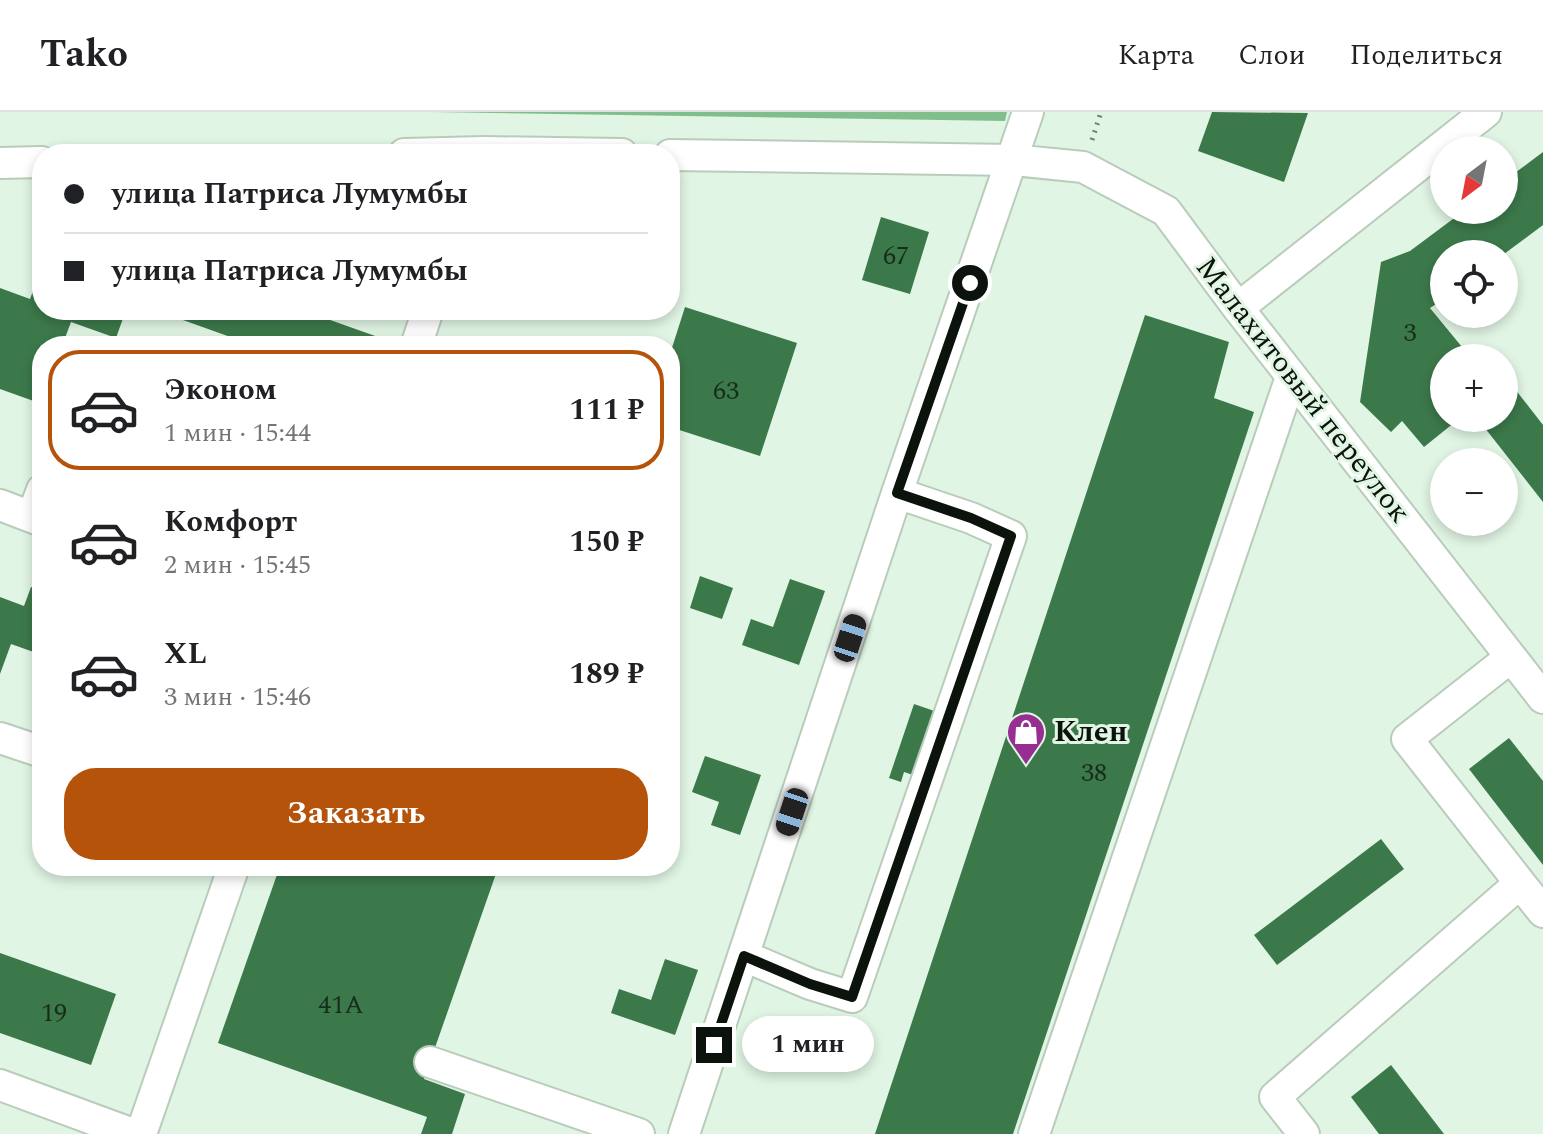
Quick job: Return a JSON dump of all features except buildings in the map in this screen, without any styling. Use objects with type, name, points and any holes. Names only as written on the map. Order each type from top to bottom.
[{"type":"street","points":[[684,1134],[897,493],[1028,112]]},
{"type":"street","points":[[1238,308],[1486,112]]},
{"type":"street","name":"Малахитовый переулок","points":[[680,155],[1013,160],[1083,167],[1166,211],[1291,377],[1543,698]]},
{"type":"street","points":[[0,163],[32,162]]},
{"type":"street","points":[[1034,1134],[1291,377]]},
{"type":"street","points":[[744,956],[810,984],[852,997],[1011,536],[971,518],[897,493]]},
{"type":"street","points":[[0,505],[32,508]]},
{"type":"street","points":[[1511,657],[1407,739],[1543,912]]},
{"type":"street","points":[[0,738],[32,749]]},
{"type":"street","points":[[141,1134],[231,876]]},
{"type":"street","points":[[1304,1134],[1275,1097],[1520,883]]},
{"type":"street","points":[[430,1062],[608,1129],[639,1134]]},
{"type":"street","points":[[0,1085],[133,1134]]},
{"type":"green space","points":[[432,112],[1007,112],[1005,121]]},
{"type":"place","name":"Клен","points":[[1026,766]]},
{"type":"route","points":[[714,1045],[744,956],[810,984],[852,997],[1011,536],[971,518],[897,493],[970,283]]}]
